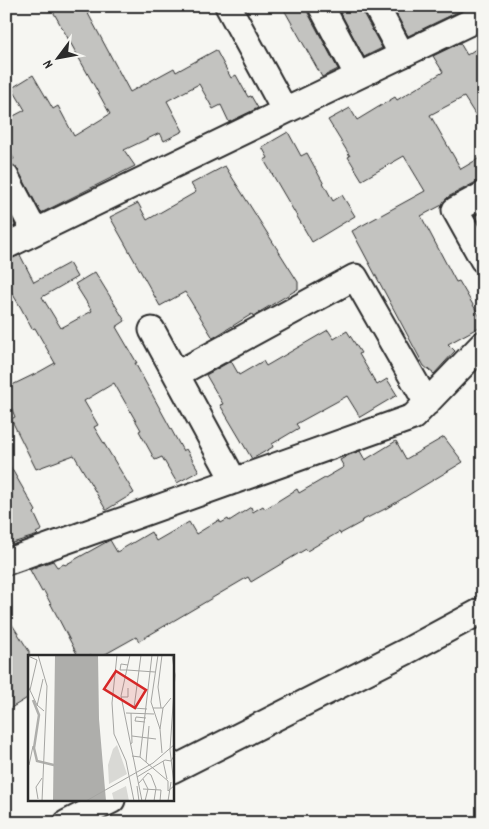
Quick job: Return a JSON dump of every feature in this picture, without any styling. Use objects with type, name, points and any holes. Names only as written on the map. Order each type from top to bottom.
[{"type":"street","points":[[228,6],[285,111]]},
{"type":"street","points":[[321,6],[358,76]]},
{"type":"street","points":[[376,6],[402,55]]},
{"type":"street","points":[[6,246],[483,16]]},
{"type":"street","points":[[6,177],[35,232]]},
{"type":"street","points":[[483,195],[455,210],[483,260]]},
{"type":"street","points":[[177,374],[355,277],[427,403]]},
{"type":"street","points":[[152,330],[234,481]]},
{"type":"street","points":[[6,562],[414,417],[483,344]]},
{"type":"street","points":[[174,769],[407,651],[483,610]]},
{"type":"street","points":[[67,823],[108,802]]},
{"type":"building","points":[[50,6],[84,6],[130,92],[174,68],[176,72],[216,50],[231,78],[236,75],[248,97],[251,96],[258,108],[229,122],[221,105],[213,109],[199,84],[167,101],[183,131],[164,141],[160,133],[124,150],[135,166],[41,213],[18,170],[13,165],[6,163],[14,159],[6,144],[6,120],[25,110],[12,88],[33,75],[53,109],[58,106],[74,136],[110,114]]},
{"type":"building","points":[[282,6],[307,6],[308,13],[338,69],[322,77]]},
{"type":"building","points":[[337,6],[362,6],[363,13],[382,48],[364,57]]},
{"type":"building","points":[[392,6],[470,6],[408,36]]},
{"type":"building","points":[[460,43],[467,55],[483,44],[483,127],[464,97],[430,115],[461,169],[483,156],[483,181],[476,182],[448,197],[442,205],[421,216],[456,282],[459,281],[483,325],[448,344],[455,351],[434,374],[424,366],[352,231],[425,191],[404,156],[362,180],[328,120],[350,108],[357,120],[395,97],[397,100],[443,72],[433,56]]},
{"type":"building","points":[[288,132],[301,156],[307,153],[333,201],[342,195],[355,216],[312,242],[264,160],[268,158],[262,147]]},
{"type":"building","points":[[225,166],[298,282],[298,289],[213,338],[185,292],[160,306],[110,217],[138,203],[147,220],[196,192],[191,184]]},
{"type":"building","points":[[6,208],[15,226],[6,230]]},
{"type":"building","points":[[483,211],[483,230],[475,216]]},
{"type":"building","points":[[20,255],[34,282],[69,263],[77,277],[42,297],[61,328],[92,311],[75,284],[95,272],[125,321],[116,327],[183,451],[186,449],[199,471],[177,483],[162,457],[155,460],[139,431],[141,430],[114,383],[84,401],[98,425],[94,427],[134,493],[106,510],[74,455],[36,469],[11,419],[15,417],[6,395],[6,388],[55,363],[35,328],[32,329],[6,283],[6,260]]},
{"type":"building","points":[[328,330],[334,339],[347,331],[361,353],[359,354],[377,385],[387,379],[397,395],[360,417],[347,396],[296,424],[299,428],[272,444],[273,447],[252,459],[220,405],[223,404],[206,375],[231,361],[239,375],[263,361],[266,366]]},
{"type":"building","points":[[444,437],[463,462],[387,508],[340,534],[339,532],[307,551],[306,549],[251,582],[248,577],[139,641],[136,637],[104,655],[77,655],[44,591],[42,592],[30,570],[53,561],[57,567],[65,565],[110,540],[117,552],[151,532],[156,541],[189,522],[196,534],[219,520],[221,523],[228,519],[229,521],[251,507],[253,512],[263,506],[265,509],[297,489],[299,493],[344,467],[340,460],[360,451],[365,460],[396,441],[406,459]]},
{"type":"building","points":[[6,459],[36,511],[34,513],[42,530],[36,533],[38,535],[6,545]]},
{"type":"building","points":[[6,615],[29,651],[29,655],[28,698],[6,711]]}]
